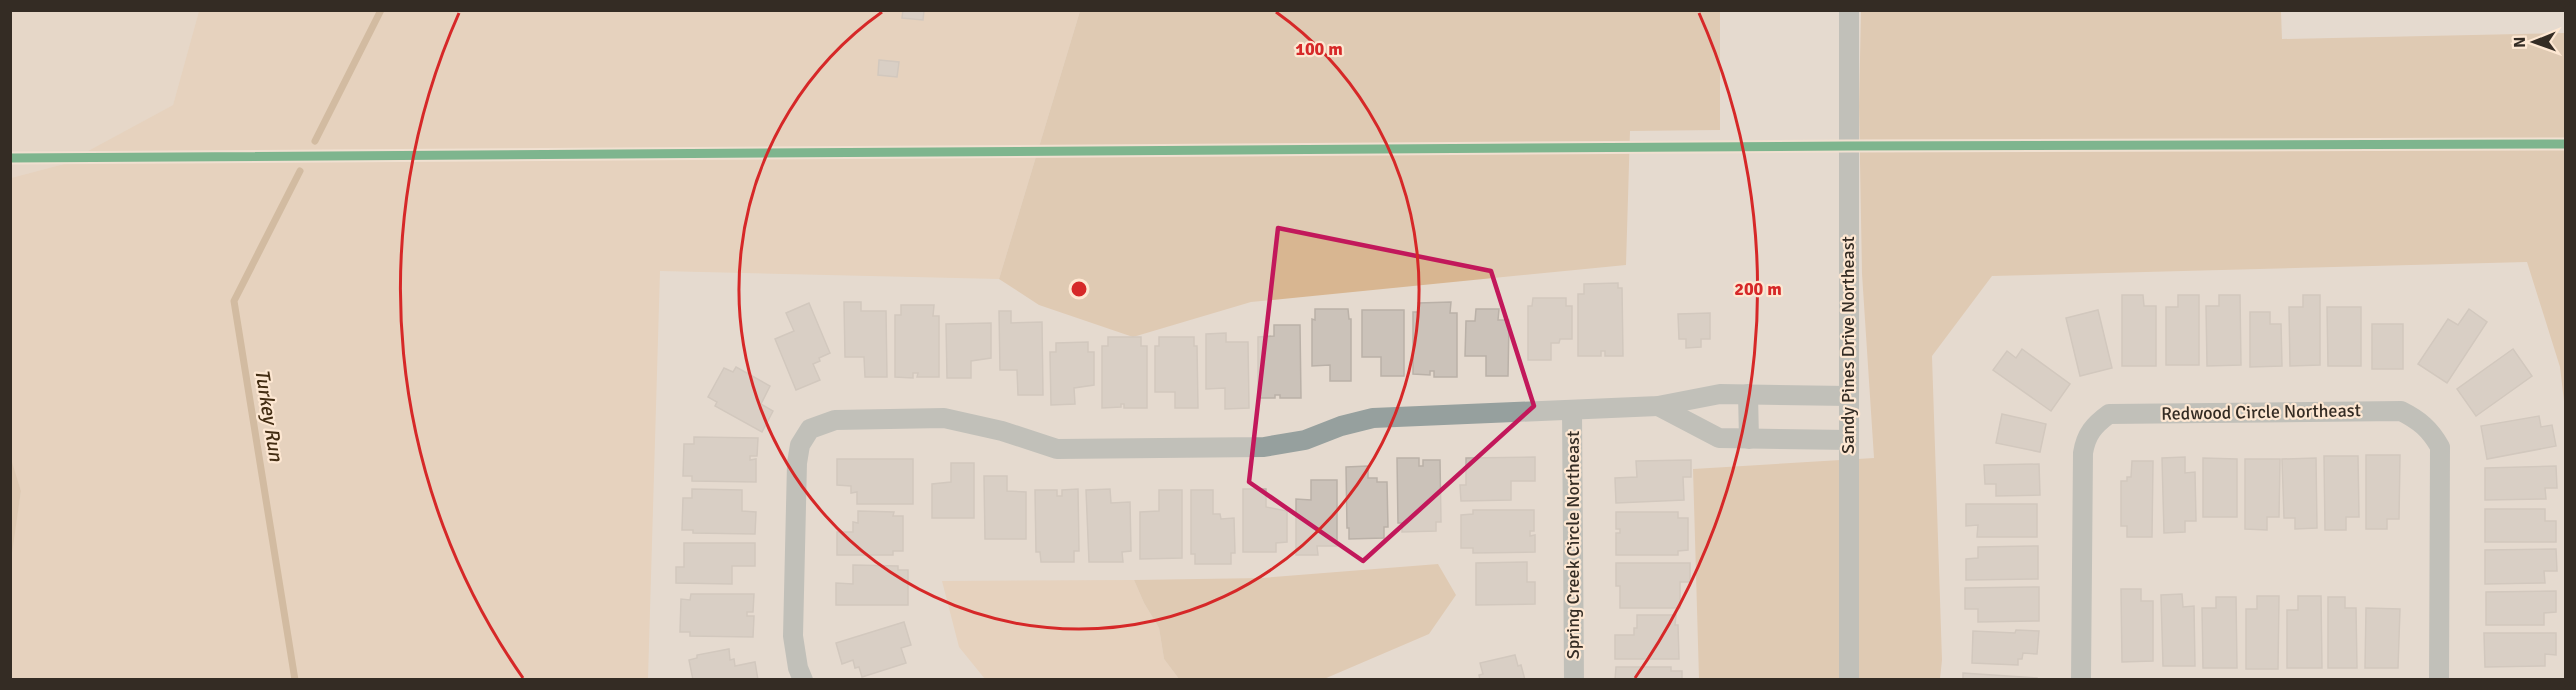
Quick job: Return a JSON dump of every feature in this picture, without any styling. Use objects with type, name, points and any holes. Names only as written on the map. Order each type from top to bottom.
[{"type":"street","name":"Sandy Pines Drive Northeast","points":[[1848,10],[1850,680]]},
{"type":"street","name":"Spring Creek Circle Northeast","points":[[803,680],[798,668],[793,636],[797,463],[800,445],[810,429],[835,420],[944,418],[1002,431],[1057,449],[1264,447],[1305,440],[1341,426],[1373,418],[1658,406],[1720,393],[1848,396]]},
{"type":"street","points":[[1748,394],[1749,439]]},
{"type":"street","points":[[1658,406],[1719,438],[1849,440]]},
{"type":"street","name":"Spring Creek Circle Northeast","points":[[1572,411],[1574,680]]},
{"type":"street","name":"Redwood Circle Northeast","points":[[2081,680],[2083,453],[2086,439],[2096,424],[2109,414],[2401,411],[2417,420],[2432,433],[2440,447],[2439,680]]},
{"type":"highlighted area","points":[[1278,228],[1491,271],[1534,406],[1363,561],[1249,482]]},
{"type":"shaded area","points":[[11,11],[199,11],[173,105],[64,164],[11,178]]},
{"type":"shaded area","points":[[199,11],[1080,11],[999,279],[660,271],[648,679],[11,680],[10,560],[21,491],[10,459],[11,178],[64,164],[173,105]]},
{"type":"shaded area","points":[[1080,11],[1720,11],[1720,130],[1630,131],[1626,265],[1251,302],[1133,337],[1039,305],[999,279]]},
{"type":"shaded area","points":[[1861,11],[2281,11],[2282,39],[2565,33],[2565,410],[2560,367],[2527,262],[1992,276],[1932,356],[1942,660],[1940,679],[1699,679],[1693,469],[1874,458],[1862,274],[1859,106]]},
{"type":"shaded area","points":[[11,459],[21,491],[11,560]]},
{"type":"shaded area","points":[[1438,564],[1456,595],[1429,634],[1324,679],[1179,679],[1164,659],[1159,628],[1134,580],[1261,578]]},
{"type":"shaded area","points":[[1134,580],[1159,628],[1164,659],[1179,679],[985,679],[959,647],[942,581]]},
{"type":"building","points":[[903,10],[924,10],[923,20],[902,18]]},
{"type":"building","points":[[879,60],[899,62],[897,77],[878,75]]},
{"type":"building","points":[[1618,283],[1618,288],[1622,288],[1623,356],[1605,356],[1605,351],[1601,351],[1601,356],[1578,356],[1578,294],[1584,294],[1584,284]]},
{"type":"building","points":[[2122,295],[2143,295],[2144,306],[2156,306],[2156,366],[2122,366]]},
{"type":"building","points":[[2178,295],[2199,295],[2199,365],[2166,365],[2166,307],[2178,307]]},
{"type":"building","points":[[2219,295],[2240,295],[2241,365],[2207,366],[2206,306],[2219,306]]},
{"type":"building","points":[[2303,295],[2320,295],[2320,365],[2290,366],[2289,307],[2303,307]]},
{"type":"building","points":[[1533,298],[1566,298],[1566,306],[1572,306],[1572,339],[1560,339],[1559,343],[1551,343],[1551,360],[1528,360],[1528,306],[1532,306]]},
{"type":"building","points":[[844,302],[861,302],[861,311],[886,311],[887,377],[865,377],[864,357],[845,357]]},
{"type":"building","points":[[1451,302],[1450,313],[1457,313],[1457,377],[1434,377],[1434,371],[1430,371],[1430,375],[1413,374],[1413,312],[1418,312],[1418,303]]},
{"type":"building","points":[[809,303],[830,353],[813,364],[820,380],[796,390],[775,339],[794,331],[786,313]]},
{"type":"building","points":[[901,305],[934,305],[933,316],[939,316],[939,377],[917,377],[918,373],[913,373],[913,378],[895,377],[895,315],[901,315]]},
{"type":"building","points":[[2327,307],[2361,307],[2361,366],[2328,366]]},
{"type":"building","points":[[1315,309],[1348,309],[1349,319],[1351,319],[1351,381],[1330,381],[1330,365],[1312,366],[1312,319],[1315,320]]},
{"type":"building","points":[[1476,309],[1499,309],[1498,320],[1509,320],[1508,376],[1486,376],[1486,356],[1465,356],[1466,321],[1475,321]]},
{"type":"building","points":[[2469,309],[2487,322],[2447,383],[2418,364],[2448,319],[2458,325]]},
{"type":"building","points":[[1362,310],[1404,310],[1404,376],[1381,376],[1381,357],[1362,357]]},
{"type":"building","points":[[2098,310],[2112,368],[2080,376],[2066,318]]},
{"type":"building","points":[[999,311],[1011,311],[1011,323],[1042,322],[1043,395],[1018,395],[1017,370],[1000,370]]},
{"type":"building","points":[[2250,312],[2270,312],[2270,324],[2281,324],[2282,366],[2250,367]]},
{"type":"building","points":[[1710,313],[1710,339],[1701,339],[1701,347],[1686,348],[1686,339],[1679,339],[1678,314]]},
{"type":"building","points":[[991,323],[991,358],[971,361],[971,378],[947,378],[946,324]]},
{"type":"building","points":[[2372,324],[2403,324],[2403,369],[2372,369]]},
{"type":"building","points":[[1274,325],[1300,325],[1301,398],[1280,398],[1280,395],[1275,395],[1275,398],[1258,398],[1258,337],[1274,336]]},
{"type":"building","points":[[1226,333],[1226,342],[1248,342],[1249,408],[1225,409],[1225,388],[1206,389],[1206,334]]},
{"type":"building","points":[[1108,337],[1141,337],[1141,346],[1147,346],[1147,408],[1124,408],[1124,404],[1121,404],[1121,407],[1102,408],[1102,346],[1108,346]]},
{"type":"building","points":[[1159,337],[1194,337],[1194,346],[1197,346],[1198,408],[1175,408],[1175,392],[1155,392],[1155,346],[1159,346]]},
{"type":"building","points":[[1088,342],[1088,352],[1094,352],[1094,385],[1074,388],[1075,404],[1051,405],[1050,352],[1056,352],[1056,343]]},
{"type":"building","points":[[2022,349],[2070,384],[2051,411],[1993,370],[2007,351],[2016,358]]},
{"type":"building","points":[[2513,349],[2532,376],[2476,416],[2457,389]]},
{"type":"building","points":[[736,367],[770,386],[761,404],[773,411],[762,432],[715,406],[717,402],[708,397],[724,368],[733,372]]},
{"type":"building","points":[[2002,414],[2046,424],[2040,452],[1996,443]]},
{"type":"building","points":[[2539,416],[2541,427],[2552,425],[2556,446],[2487,459],[2481,426]]},
{"type":"building","points":[[694,437],[758,438],[757,456],[750,456],[750,460],[756,459],[756,482],[692,481],[692,476],[683,476],[684,444],[694,444]]},
{"type":"building","points":[[2366,455],[2400,455],[2399,519],[2387,519],[2387,529],[2366,529]]},
{"type":"building","points":[[2324,456],[2358,456],[2359,517],[2346,517],[2346,530],[2325,530]]},
{"type":"building","points":[[1535,457],[1535,481],[1511,481],[1511,500],[1461,501],[1460,485],[1466,485],[1466,458]]},
{"type":"building","points":[[2185,457],[2185,473],[2195,472],[2196,521],[2185,521],[2185,532],[2164,533],[2162,458]]},
{"type":"building","points":[[1397,458],[1419,458],[1419,466],[1423,466],[1423,460],[1440,460],[1441,522],[1436,522],[1436,531],[1402,532],[1402,523],[1398,523]]},
{"type":"building","points":[[2203,458],[2237,459],[2237,517],[2203,517]]},
{"type":"building","points":[[2316,458],[2317,528],[2295,529],[2295,518],[2284,518],[2282,459]]},
{"type":"building","points":[[837,459],[913,459],[913,504],[857,504],[857,492],[851,493],[851,486],[837,485]]},
{"type":"building","points":[[2245,459],[2280,459],[2279,517],[2267,517],[2267,530],[2245,529]]},
{"type":"building","points":[[1691,460],[1691,477],[1683,477],[1684,500],[1616,503],[1615,478],[1637,477],[1636,461]]},
{"type":"building","points":[[2132,461],[2153,461],[2152,537],[2127,537],[2127,526],[2121,526],[2121,481],[2127,481],[2127,477],[2131,477]]},
{"type":"building","points":[[951,463],[974,463],[974,518],[932,518],[932,484],[951,482]]},
{"type":"building","points":[[2039,464],[2040,495],[1996,496],[1996,484],[1985,484],[1984,465]]},
{"type":"building","points":[[1368,466],[1368,478],[1377,478],[1377,482],[1387,482],[1388,527],[1384,527],[1384,538],[1349,539],[1346,467]]},
{"type":"building","points":[[2556,466],[2557,488],[2545,488],[2546,499],[2485,500],[2485,468]]},
{"type":"building","points":[[984,476],[1007,476],[1007,491],[1026,492],[1026,539],[985,539]]},
{"type":"building","points":[[1311,480],[1337,480],[1337,546],[1317,546],[1318,555],[1296,555],[1296,499],[1311,500]]},
{"type":"building","points":[[692,489],[742,490],[742,511],[756,512],[755,534],[693,533],[693,530],[682,530],[683,498],[692,498]]},
{"type":"building","points":[[1078,489],[1079,551],[1074,551],[1074,562],[1041,562],[1040,552],[1036,552],[1035,490],[1057,490],[1057,496],[1062,496],[1062,490]]},
{"type":"building","points":[[1110,489],[1111,503],[1130,502],[1131,551],[1122,552],[1123,562],[1089,562],[1086,490]]},
{"type":"building","points":[[1243,489],[1266,489],[1266,507],[1287,511],[1287,542],[1276,543],[1276,552],[1243,552]]},
{"type":"building","points":[[1159,490],[1182,490],[1182,558],[1140,559],[1140,512],[1159,511]]},
{"type":"building","points":[[1191,490],[1213,490],[1213,514],[1220,514],[1221,519],[1234,518],[1235,553],[1231,553],[1231,564],[1195,564],[1195,554],[1191,554]]},
{"type":"building","points":[[1966,504],[2037,504],[2037,537],[1977,537],[1978,525],[1966,526]]},
{"type":"building","points":[[2485,509],[2545,509],[2545,521],[2556,521],[2556,542],[2485,542]]},
{"type":"building","points":[[1473,510],[1534,510],[1534,531],[1530,531],[1530,536],[1535,535],[1535,552],[1473,553],[1473,548],[1461,548],[1461,515],[1473,514]]},
{"type":"building","points":[[858,511],[894,512],[893,516],[903,516],[903,551],[893,551],[893,555],[837,555],[837,532],[853,532],[853,522],[858,523]]},
{"type":"building","points":[[1616,512],[1678,512],[1678,518],[1688,518],[1688,550],[1678,551],[1678,555],[1616,555],[1616,533],[1620,533],[1620,529],[1616,529]]},
{"type":"building","points":[[684,543],[755,543],[755,566],[732,566],[732,584],[676,583],[676,567],[684,567]]},
{"type":"building","points":[[2038,546],[2038,579],[1966,580],[1966,559],[1978,558],[1978,547]]},
{"type":"building","points":[[2556,549],[2557,571],[2544,571],[2545,583],[2485,584],[2485,550]]},
{"type":"building","points":[[1527,562],[1527,582],[1535,582],[1535,604],[1476,605],[1476,563]]},
{"type":"building","points":[[1616,563],[1690,563],[1690,582],[1680,582],[1680,608],[1620,608],[1620,586],[1616,586]]},
{"type":"building","points":[[853,565],[898,566],[898,570],[908,570],[908,605],[836,605],[836,583],[853,584]]},
{"type":"building","points":[[2039,587],[2039,621],[1978,622],[1978,609],[1965,609],[1965,588]]},
{"type":"building","points":[[2121,589],[2141,589],[2141,601],[2153,601],[2153,661],[2122,662]]},
{"type":"building","points":[[2556,591],[2556,612],[2544,613],[2544,625],[2486,625],[2486,592]]},
{"type":"building","points":[[691,594],[754,594],[753,612],[747,612],[747,616],[754,616],[753,637],[690,636],[690,632],[680,632],[681,599],[690,600]]},
{"type":"building","points":[[2182,594],[2183,607],[2194,606],[2195,666],[2163,666],[2161,595]]},
{"type":"building","points":[[2257,596],[2279,596],[2278,669],[2246,669],[2246,609],[2257,609]]},
{"type":"building","points":[[2298,596],[2321,596],[2322,668],[2287,668],[2287,610],[2298,610]]},
{"type":"building","points":[[2216,597],[2236,597],[2237,668],[2203,668],[2202,608],[2216,608]]},
{"type":"building","points":[[2328,597],[2345,597],[2345,608],[2356,608],[2357,668],[2328,668]]},
{"type":"building","points":[[2366,608],[2400,609],[2398,668],[2365,668]]},
{"type":"building","points":[[1637,615],[1676,615],[1679,659],[1615,659],[1615,635],[1634,635],[1634,628],[1637,628]]},
{"type":"building","points":[[904,622],[911,645],[901,648],[906,663],[862,677],[859,667],[855,668],[853,660],[842,664],[836,643]]},
{"type":"building","points":[[2016,630],[2039,631],[2037,654],[2023,653],[2022,659],[2018,659],[2018,665],[1972,663],[1973,631],[2015,633]]},
{"type":"building","points":[[2484,633],[2556,633],[2556,655],[2545,654],[2545,666],[2485,667]]},
{"type":"building","points":[[729,649],[730,660],[734,659],[735,666],[755,662],[758,680],[693,680],[689,660],[697,658],[697,655]]},
{"type":"building","points":[[1515,655],[1518,666],[1521,665],[1525,680],[1480,680],[1479,675],[1483,674],[1480,663]]},
{"type":"building","points":[[1616,667],[1671,667],[1671,671],[1682,671],[1682,680],[1615,680]]},
{"type":"building","points":[[1963,673],[2037,678],[2037,680],[1963,680]]},
{"type":"waterway","name":"Turkey Run","points":[[315,141],[381,10]]},
{"type":"waterway","name":"Turkey Run","points":[[295,680],[234,301],[300,171]]},
{"type":"cycle path","points":[[10,158],[1847,146],[2566,144]]}]
